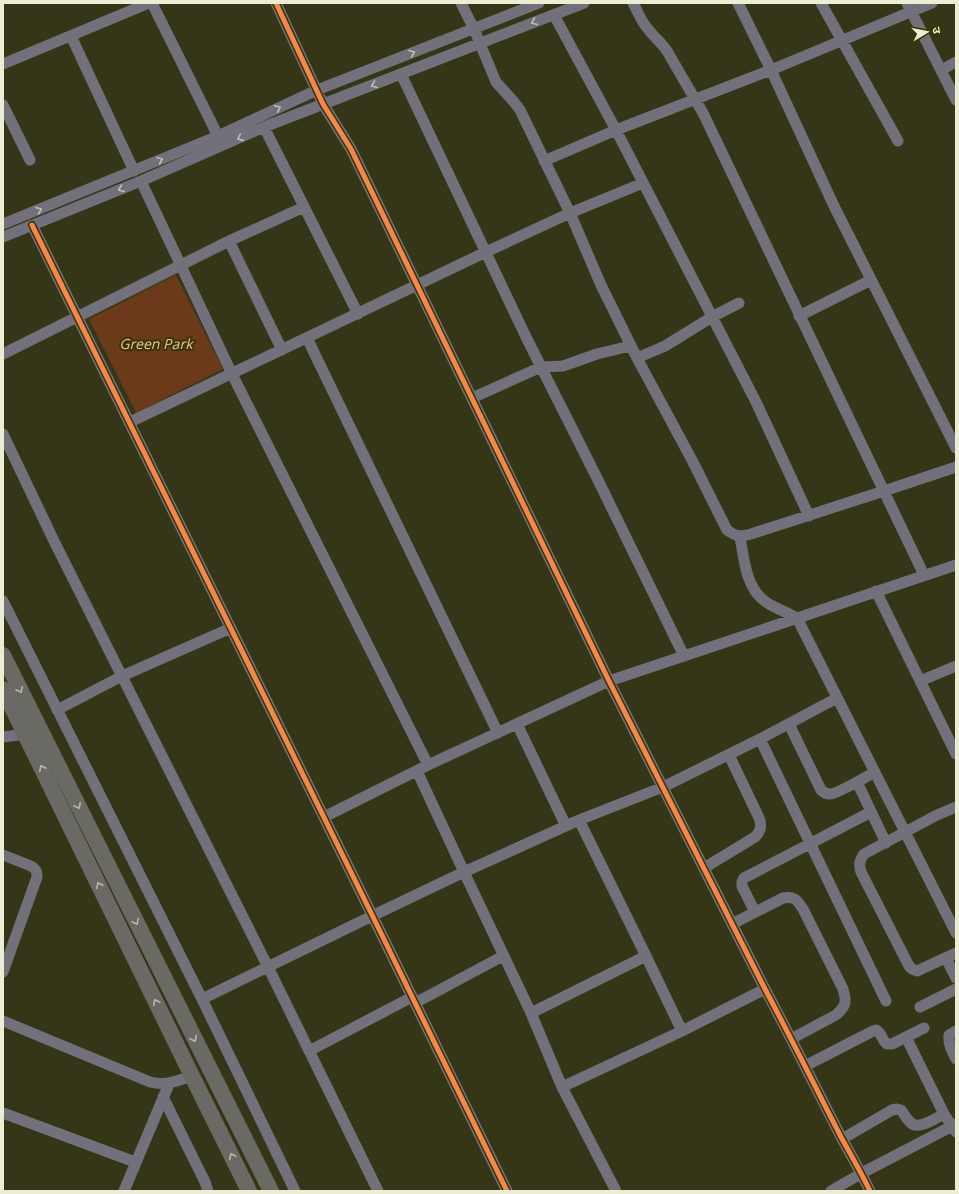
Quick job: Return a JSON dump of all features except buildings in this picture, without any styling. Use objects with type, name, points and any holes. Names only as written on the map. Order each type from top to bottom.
[{"type":"highway","points":[[3,654],[271,1191]]},
{"type":"highway","points":[[3,689],[249,1191]]},
{"type":"street","points":[[3,64],[150,3],[218,136]]},
{"type":"street","points":[[276,3],[323,104],[351,149],[609,681],[765,989],[792,1038],[842,1139],[862,1173],[870,1191]]},
{"type":"street","points":[[462,3],[496,82],[520,110],[570,214],[630,346],[693,462],[727,530],[733,535],[740,537],[809,516],[956,466]]},
{"type":"street","points":[[3,224],[218,136],[317,90],[539,3]]},
{"type":"street","points":[[3,237],[141,181],[264,127],[554,15],[564,7],[584,3]]},
{"type":"street","points":[[633,3],[642,21],[662,43],[696,100],[924,575]]},
{"type":"street","points":[[738,3],[834,206],[956,448]]},
{"type":"street","points":[[821,3],[898,141]]},
{"type":"street","points":[[544,160],[616,130],[696,100],[843,41],[910,7],[932,3]]},
{"type":"street","points":[[910,7],[956,100]]},
{"type":"street","points":[[554,15],[616,130],[756,402],[809,516]]},
{"type":"street","points":[[71,36],[134,171]]},
{"type":"street","points":[[941,70],[956,62]]},
{"type":"street","points":[[401,74],[541,366],[684,656]]},
{"type":"street","points":[[3,105],[30,160]]},
{"type":"street","points":[[264,127],[358,314]]},
{"type":"street","points":[[141,181],[232,374],[428,765]]},
{"type":"street","points":[[130,422],[486,252],[643,183]]},
{"type":"street","points":[[3,354],[228,241],[304,207]]},
{"type":"street","points":[[32,225],[507,1191]]},
{"type":"street","points":[[228,241],[282,350]]},
{"type":"street","points":[[800,316],[871,280]]},
{"type":"street","points":[[637,358],[665,346],[712,316],[739,303]]},
{"type":"street","points":[[307,338],[498,733]]},
{"type":"street","points":[[472,398],[541,366],[563,366],[597,354],[630,346]]},
{"type":"street","points":[[3,434],[54,541],[268,967],[378,1191]]},
{"type":"street","points":[[740,537],[750,580],[756,594],[766,602],[788,612],[797,618],[956,934]]},
{"type":"street","points":[[324,817],[428,765],[609,681],[956,565]]},
{"type":"street","points":[[876,592],[956,754]]},
{"type":"street","points":[[3,601],[202,999],[295,1191]]},
{"type":"street","points":[[57,710],[122,676],[231,628]]},
{"type":"street","points":[[920,681],[956,666]]},
{"type":"street","points":[[202,999],[464,872],[579,820],[663,787],[729,755],[838,698]]},
{"type":"street","points":[[517,724],[566,826]]},
{"type":"street","points":[[789,724],[821,790],[825,793],[830,794],[875,772]]},
{"type":"street","points":[[3,726],[6,737],[26,734]]},
{"type":"street","points":[[760,739],[886,1001]]},
{"type":"street","points":[[704,868],[755,837],[760,832],[760,820],[729,755]]},
{"type":"street","points":[[417,771],[531,1013],[562,1087],[616,1191]]},
{"type":"street","points":[[857,782],[886,842]]},
{"type":"street","points":[[956,807],[864,854],[860,859],[859,866],[908,966],[917,971],[951,955],[956,978]]},
{"type":"street","points":[[755,912],[742,886],[744,878],[872,812]]},
{"type":"street","points":[[579,820],[682,1031]]},
{"type":"street","points":[[3,855],[31,866],[37,872],[37,877],[7,945],[3,972]]},
{"type":"street","points":[[732,924],[783,898],[790,897],[796,899],[803,909],[843,989],[845,1004],[842,1010],[836,1015],[792,1038]]},
{"type":"street","points":[[309,1051],[503,956]]},
{"type":"street","points":[[531,1013],[646,956]]},
{"type":"street","points":[[562,1087],[682,1031],[765,989]]},
{"type":"street","points":[[920,1007],[956,989]]},
{"type":"street","points":[[3,1021],[150,1082],[169,1084],[192,1076]]},
{"type":"street","points":[[805,1066],[876,1030],[879,1032],[884,1042],[887,1044],[892,1044],[924,1028]]},
{"type":"street","points":[[956,1031],[950,1035],[949,1040],[951,1049],[956,1059]]},
{"type":"street","points":[[831,1191],[862,1173],[955,1127],[944,1114],[906,1037]]},
{"type":"street","points":[[124,1191],[169,1084]]},
{"type":"street","points":[[163,1097],[208,1191]]},
{"type":"street","points":[[842,1139],[892,1110],[901,1110],[911,1123],[916,1125],[922,1125],[944,1114]]},
{"type":"street","points":[[3,1113],[136,1162]]},
{"type":"green space","name":"Green Park","points":[[176,275],[223,369],[136,413],[89,319]]},
{"type":"cycle path","points":[[276,3],[323,104],[351,149],[609,681],[765,989],[870,1191]]},
{"type":"cycle path","points":[[32,225],[507,1191]]}]
